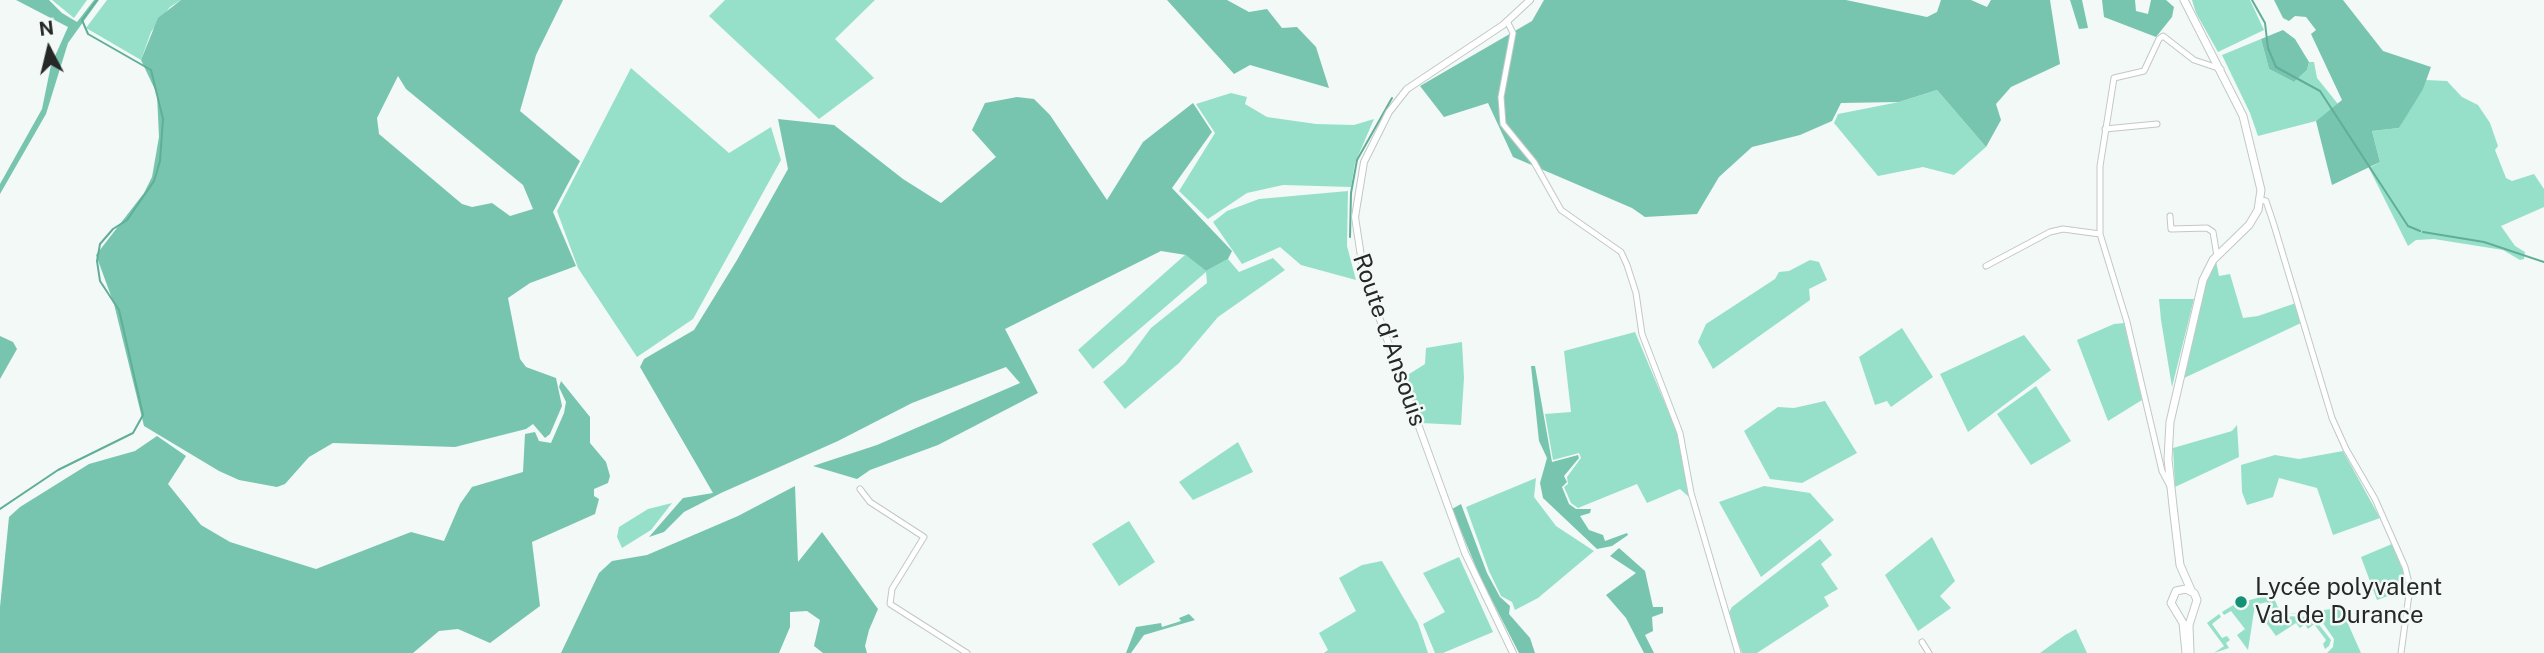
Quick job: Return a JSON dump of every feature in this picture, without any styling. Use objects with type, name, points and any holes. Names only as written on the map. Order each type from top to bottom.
[{"type":"main road","points":[[2184,0],[2221,69],[2250,137],[2259,172],[2261,200],[2249,225],[2217,256],[2203,280],[2170,422],[2171,488],[2180,565],[2171,603],[2184,628],[2188,653]]},
{"type":"main road","points":[[2180,565],[2197,600],[2188,631],[2188,653]]},
{"type":"main road","points":[[2176,591],[2191,590]]},
{"type":"main road","points":[[2179,614],[2193,612]]},
{"type":"street","name":"Route d'Ansouis","points":[[1513,653],[1465,553],[1382,326],[1359,256],[1355,217],[1364,162],[1389,112],[1421,79],[1507,21],[1530,0]]},
{"type":"street","points":[[1507,21],[1513,33],[1501,97],[1503,124],[1534,162],[1561,210],[1621,252],[1627,265],[1636,293],[1642,334],[1680,433],[1691,493],[1738,653]]},
{"type":"street","points":[[2171,488],[2162,471],[2127,322],[2100,234],[2100,166],[2114,78],[2144,71],[2159,39],[2163,36],[2194,61],[2221,69]]},
{"type":"street","points":[[2105,129],[2157,124]]},
{"type":"street","points":[[2261,200],[2266,201],[2332,418],[2346,449],[2375,499],[2408,577],[2410,587],[2401,653]]},
{"type":"street","points":[[2258,210],[2268,208]]},
{"type":"street","points":[[2169,216],[2171,229],[2207,228],[2213,232],[2217,256]]},
{"type":"street","points":[[1986,267],[2050,232],[2063,229],[2100,234]]},
{"type":"street","points":[[860,489],[870,502],[923,537],[892,589],[890,604],[967,653]]},
{"type":"street","points":[[1922,642],[1929,653]]},
{"type":"green space","points":[[16,0],[49,0],[62,13],[77,22],[94,0],[99,0],[68,43],[46,114],[0,194],[0,184],[42,109],[51,65],[68,27]]},
{"type":"green space","points":[[52,0],[87,0],[74,18]]},
{"type":"green space","points":[[107,0],[181,0],[170,7],[151,32],[141,60],[86,28]]},
{"type":"green space","points":[[181,0],[563,0],[536,55],[520,111],[580,161],[553,212],[576,266],[530,283],[508,298],[520,359],[526,367],[556,378],[562,406],[550,434],[545,438],[533,424],[526,429],[455,447],[333,443],[309,457],[285,484],[277,487],[239,480],[219,471],[144,426],[114,304],[96,255],[144,193],[152,177],[159,137],[157,94],[141,60],[158,18]],"holes":[[[398,76],[406,89],[523,185],[533,209],[510,216],[492,203],[472,207],[462,204],[379,134],[377,118]]]},
{"type":"green space","points":[[725,0],[875,0],[835,39],[874,78],[819,119],[709,16]]},
{"type":"green space","points":[[1167,0],[1227,0],[1249,12],[1267,9],[1282,28],[1297,27],[1316,47],[1329,88],[1250,65],[1234,74]]},
{"type":"green space","points":[[1544,0],[1846,0],[1927,17],[1937,12],[1941,0],[1971,0],[1987,7],[1991,0],[2050,0],[2060,64],[2011,87],[1996,104],[2001,120],[1986,147],[1937,90],[1899,102],[1841,103],[1832,121],[1800,135],[1752,147],[1719,177],[1697,214],[1645,217],[1632,208],[1513,157],[1488,103],[1444,117],[1420,86],[1532,21]]},
{"type":"green space","points":[[2070,0],[2082,0],[2088,28],[2079,29]]},
{"type":"green space","points":[[2102,0],[2135,0],[2136,11],[2148,14],[2151,0],[2166,0],[2174,7],[2172,17],[2156,37],[2104,17]]},
{"type":"green space","points":[[2192,0],[2250,0],[2264,30],[2218,52],[2196,13]]},
{"type":"green space","points":[[2274,0],[2343,0],[2383,51],[2431,67],[2423,89],[2399,128],[2372,131],[2380,162],[2332,185],[2316,121],[2342,100],[2311,34],[2316,30],[2306,17],[2295,16],[2289,21],[2283,18]]},
{"type":"green space","points":[[2283,30],[2295,39],[2309,62],[2307,70],[2294,82],[2269,69],[2261,39]]},
{"type":"green space","points":[[2261,39],[2269,69],[2294,82],[2307,70],[2309,62],[2314,62],[2317,78],[2338,104],[2316,121],[2258,136],[2222,55]]},
{"type":"green space","points":[[631,68],[729,153],[771,127],[781,160],[693,319],[637,357],[578,268],[557,211]]},
{"type":"green space","points":[[2426,80],[2447,81],[2462,97],[2478,105],[2490,123],[2498,146],[2495,150],[2506,178],[2512,181],[2534,174],[2544,189],[2544,207],[2501,226],[2515,246],[2525,252],[2524,259],[2520,260],[2503,250],[2434,239],[2416,240],[2408,246],[2369,168],[2380,162],[2372,131],[2399,128]]},
{"type":"green space","points":[[1937,90],[1986,147],[1954,175],[1923,167],[1878,176],[1834,123],[1838,114],[1899,102]]},
{"type":"green space","points":[[1231,93],[1247,97],[1245,104],[1267,117],[1316,124],[1354,125],[1374,119],[1355,163],[1351,187],[1283,185],[1247,193],[1208,219],[1179,191],[1215,133],[1196,104]]},
{"type":"green space","points":[[1017,97],[1034,99],[1050,115],[1107,200],[1143,142],[1193,103],[1212,132],[1172,188],[1232,251],[1228,259],[1206,271],[1186,255],[1161,251],[1005,329],[1038,393],[938,445],[870,470],[857,479],[813,466],[877,445],[1020,383],[1006,367],[912,403],[838,441],[721,493],[684,512],[664,532],[649,537],[683,498],[713,493],[640,367],[644,359],[694,330],[788,169],[778,119],[834,125],[903,179],[941,203],[996,157],[972,130],[985,103]]},
{"type":"green space","points":[[1348,191],[1347,246],[1356,280],[1301,265],[1280,247],[1242,264],[1213,222],[1227,211],[1259,199]]},
{"type":"green space","points":[[1186,254],[1206,271],[1228,259],[1239,272],[1273,258],[1285,270],[1218,317],[1179,363],[1125,409],[1103,382],[1125,363],[1151,328],[1207,283],[1206,272],[1093,369],[1078,350]]},
{"type":"green space","points":[[1810,260],[1819,262],[1827,280],[1809,289],[1810,300],[1713,369],[1698,342],[1706,324],[1775,279],[1779,272],[1789,271]]},
{"type":"green space","points":[[2216,261],[2219,276],[2230,274],[2243,318],[2258,316],[2296,303],[2301,323],[2182,379],[2205,280]]},
{"type":"green space","points":[[2159,299],[2194,299],[2172,387],[2161,320]]},
{"type":"green space","points":[[2124,323],[2142,400],[2108,421],[2077,340],[2114,324]]},
{"type":"green space","points":[[1902,328],[1933,377],[1891,407],[1887,401],[1875,405],[1859,357]]},
{"type":"green space","points":[[1635,332],[1677,432],[1689,497],[1680,489],[1647,503],[1637,484],[1578,508],[1571,503],[1564,487],[1568,484],[1567,477],[1581,458],[1579,453],[1553,460],[1545,414],[1571,412],[1564,351]]},
{"type":"green space","points":[[2024,335],[2051,370],[1968,432],[1940,374]]},
{"type":"green space","points":[[0,336],[13,342],[17,349],[0,379]]},
{"type":"green space","points":[[1462,342],[1464,378],[1461,425],[1421,423],[1406,376],[1425,364],[1426,348]]},
{"type":"green space","points":[[1531,366],[1535,366],[1552,462],[1578,455],[1579,458],[1564,476],[1567,482],[1562,487],[1569,504],[1576,509],[1591,509],[1590,513],[1580,516],[1589,530],[1603,535],[1605,541],[1627,533],[1628,535],[1612,546],[1597,549],[1543,498],[1540,483],[1547,458],[1539,441]]},
{"type":"green space","points":[[561,381],[590,417],[590,443],[606,462],[610,476],[608,483],[594,489],[594,496],[599,499],[595,514],[532,542],[540,606],[490,643],[458,629],[439,631],[413,653],[0,653],[0,607],[9,517],[20,507],[89,464],[135,451],[157,436],[186,456],[168,484],[201,525],[230,542],[316,569],[411,532],[444,541],[460,504],[472,487],[523,472],[525,434],[535,432],[539,441],[551,443],[566,402],[559,387]]},
{"type":"green space","points":[[2036,386],[2071,441],[2031,465],[1997,414]]},
{"type":"green space","points":[[1825,401],[1857,453],[1802,483],[1770,479],[1744,431],[1778,407],[1794,408]]},
{"type":"green space","points":[[2237,425],[2239,457],[2175,487],[2173,448],[2232,431]]},
{"type":"green space","points":[[1238,442],[1253,472],[1193,500],[1179,482]]},
{"type":"green space","points":[[2343,451],[2380,518],[2333,535],[2317,488],[2279,478],[2273,497],[2247,505],[2242,492],[2241,465],[2275,455],[2299,459]]},
{"type":"green space","points":[[1536,478],[1534,497],[1556,526],[1594,551],[1538,598],[1515,610],[1512,602],[1501,596],[1489,571],[1466,507]]},
{"type":"green space","points":[[795,486],[798,562],[822,532],[878,609],[865,646],[867,653],[823,653],[814,646],[820,620],[807,611],[790,612],[790,627],[779,653],[561,653],[599,573],[612,561],[647,555],[738,516]]},
{"type":"green space","points":[[1764,486],[1810,493],[1834,520],[1761,577],[1719,502]]},
{"type":"green space","points":[[672,503],[651,530],[622,548],[617,537],[619,527],[648,509]]},
{"type":"green space","points":[[1461,504],[1487,573],[1500,597],[1510,606],[1509,614],[1530,638],[1535,653],[1519,653],[1480,577],[1452,509]]},
{"type":"green space","points":[[1129,521],[1155,562],[1119,586],[1092,544]]},
{"type":"green space","points":[[1932,537],[1955,581],[1940,596],[1951,608],[1918,631],[1885,575]]},
{"type":"green space","points":[[1820,539],[1832,555],[1821,564],[1838,589],[1824,597],[1829,606],[1757,653],[1742,653],[1728,614],[1732,607]]},
{"type":"green space","points":[[2392,544],[2406,578],[2407,589],[2377,600],[2361,557]]},
{"type":"green space","points":[[1619,548],[1645,571],[1653,607],[1663,607],[1663,613],[1652,617],[1653,631],[1645,635],[1654,653],[1644,653],[1626,618],[1606,595],[1636,573],[1610,556]]},
{"type":"green space","points":[[1459,557],[1493,632],[1443,653],[1435,653],[1423,624],[1445,612],[1423,573]]},
{"type":"green space","points":[[1382,561],[1418,623],[1428,653],[1324,653],[1328,650],[1319,633],[1356,611],[1339,578],[1362,565]]},
{"type":"green space","points":[[2272,594],[2282,616],[2313,617],[2331,640],[2329,646],[2325,649],[2323,644],[2326,640],[2314,624],[2308,629],[2305,624],[2300,628],[2296,623],[2276,636],[2265,621],[2267,602],[2255,605],[2248,650],[2237,635],[2245,629],[2231,611],[2224,615],[2222,612],[2235,604]]},
{"type":"green space","points":[[2341,608],[2361,653],[2327,653],[2333,647],[2334,639],[2318,616],[2313,613],[2288,614]]},
{"type":"green space","points":[[1189,614],[1195,620],[1144,635],[1131,653],[1126,653],[1136,627],[1161,623],[1162,627],[1181,621],[1179,618]]},
{"type":"green space","points":[[2219,614],[2221,617],[2212,624],[2222,638],[2227,636],[2230,640],[2226,643],[2229,648],[2214,653],[2224,646],[2207,623]]},
{"type":"green space","points":[[2076,629],[2087,653],[2040,653],[2065,635]]},
{"type":"waterway","points":[[0,509],[58,470],[133,433],[143,415],[119,310],[100,281],[97,261],[100,244],[113,229],[127,220],[154,181],[160,161],[163,119],[151,70],[88,34],[82,20],[97,0]]},
{"type":"waterway","points":[[2252,0],[2265,23],[2268,48],[2276,67],[2320,91],[2408,226],[2420,231]]},
{"type":"waterway","points":[[1350,237],[1351,193],[1357,160],[1392,98]]},
{"type":"waterway","points":[[2423,232],[2484,242],[2544,262]]},
{"type":"place","name":"Lycée polyvalent Val de Durance","points":[[2241,602]]}]
